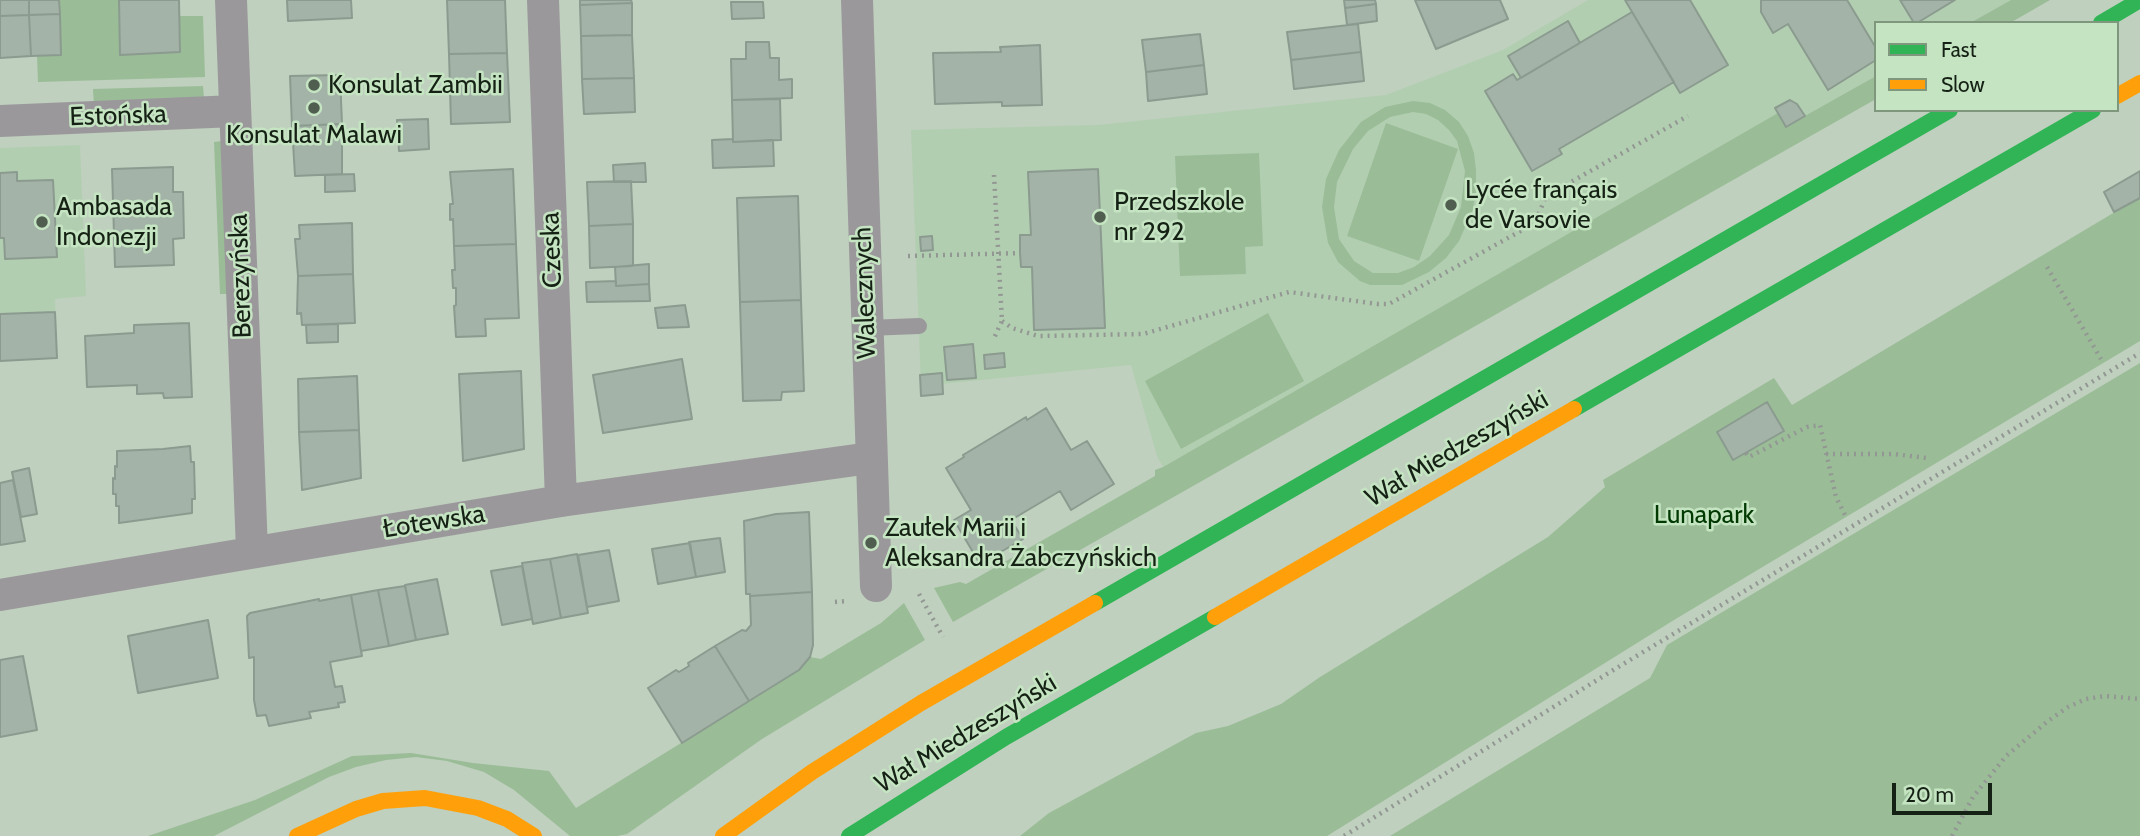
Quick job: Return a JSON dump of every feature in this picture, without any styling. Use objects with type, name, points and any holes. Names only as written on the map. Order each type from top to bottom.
[{"type":"main road","points":[[2104,21],[2140,0]]},
{"type":"main road","points":[[2119,95],[2140,83]]},
{"type":"main road","name":"Wał Miedzeszyński","points":[[723,836],[812,772],[921,703],[1947,112]]},
{"type":"main road","name":"Wał Miedzeszyński","points":[[849,836],[1006,737],[2090,112]]},
{"type":"main road","points":[[297,836],[356,809],[383,801],[425,798],[478,808],[508,819],[534,836]]},
{"type":"main road","points":[[446,801],[469,821]]},
{"type":"street","name":"Berezyńska","points":[[231,0],[252,551]]},
{"type":"street","name":"Czeska","points":[[543,0],[561,501]]},
{"type":"street","name":"Walecznych","points":[[857,0],[876,586]]},
{"type":"street","name":"Estońska","points":[[0,121],[235,111]]},
{"type":"street","name":"Łotewska","points":[[0,595],[561,501],[870,458]]},
{"type":"lane","points":[[866,328],[919,326]]},
{"type":"path","points":[[1002,321],[1038,336],[1143,334],[1289,292],[1390,304],[1535,223],[1545,196],[1688,116]]},
{"type":"path","points":[[994,175],[1002,321],[995,338]]},
{"type":"path","points":[[908,257],[1020,253]]},
{"type":"path","points":[[2047,267],[2101,359]]},
{"type":"path","points":[[1344,836],[1615,669],[2140,353]]},
{"type":"path","points":[[1746,453],[1749,457],[1807,427],[1820,425],[1836,497],[1846,517]]},
{"type":"path","points":[[1826,454],[1894,454],[1926,458]]},
{"type":"path","points":[[919,594],[943,637]]},
{"type":"path","points":[[1952,836],[1973,797],[2006,756],[2048,721],[2086,699],[2105,696],[2140,699]]},
{"type":"shaded area","name":"Lycée français de Varsovie","points":[[1588,0],[2011,0],[1974,21],[1874,21],[1874,77],[1786,127],[1778,114],[1163,467],[1157,456],[1131,365],[921,386],[911,130],[1098,125],[1386,95],[1503,50]]},
{"type":"shaded area","name":"Ambasada Indonezji","points":[[80,145],[86,296],[55,299],[57,358],[0,361],[0,148]]},
{"type":"green space","points":[[59,0],[119,0],[120,55],[180,52],[179,16],[203,16],[205,77],[38,82],[37,56],[61,55]]},
{"type":"green space","points":[[2011,0],[2050,0],[2013,21],[1974,21]]},
{"type":"green space","points":[[1874,77],[1874,100],[953,622],[934,588],[960,582],[966,584],[1155,476],[1155,470],[1778,113],[1787,126]]},
{"type":"green space","points":[[203,86],[204,99],[94,106],[93,89]]},
{"type":"green space","points":[[1413,101],[1430,103],[1445,110],[1459,122],[1468,136],[1476,170],[1473,209],[1459,241],[1446,258],[1429,272],[1402,285],[1370,285],[1360,281],[1338,262],[1328,243],[1322,207],[1326,179],[1339,150],[1361,122],[1385,107]],"holes":[[[1413,112],[1438,120],[1457,141],[1465,171],[1461,207],[1449,235],[1430,256],[1414,267],[1398,273],[1373,273],[1354,261],[1339,239],[1334,207],[1337,182],[1353,149],[1368,131],[1390,117]]]},
{"type":"green space","points":[[1386,123],[1458,149],[1419,261],[1347,236]]},
{"type":"green space","points":[[222,141],[228,294],[220,294],[214,142]]},
{"type":"green space","points":[[1259,153],[1263,246],[1245,247],[1246,274],[1180,276],[1175,156]]},
{"type":"green space","name":"Lunapark","points":[[2140,197],[2140,341],[1674,620],[1327,836],[1020,836],[1049,813],[1196,733],[1228,726],[1281,704],[1320,677],[1548,537],[1605,487],[1603,480],[1774,378],[1792,405]]},
{"type":"green space","points":[[1268,313],[1304,381],[1181,449],[1145,381]]},
{"type":"green space","points":[[2140,363],[2140,836],[1390,836],[1650,678],[1667,645]]},
{"type":"green space","points":[[904,603],[925,640],[762,739],[627,834],[570,836],[514,790],[484,772],[447,761],[416,757],[386,760],[329,777],[214,836],[148,836],[255,800],[352,756],[411,753],[549,771],[576,808],[799,670],[810,657],[821,659],[881,623]]},
{"type":"building","points":[[0,0],[29,0],[29,15],[0,16]]},
{"type":"building","points":[[29,0],[59,0],[60,14],[29,15]]},
{"type":"building","points":[[119,0],[179,0],[180,52],[120,55]]},
{"type":"building","points":[[287,0],[351,0],[352,18],[288,21]]},
{"type":"building","points":[[447,0],[505,0],[507,53],[449,54]]},
{"type":"building","points":[[580,0],[631,0],[632,3],[580,5]]},
{"type":"building","points":[[1344,0],[1375,0],[1376,4],[1345,8]]},
{"type":"building","points":[[1415,0],[1500,0],[1508,19],[1436,49]]},
{"type":"building","points":[[1625,0],[1690,0],[1728,65],[1680,93]]},
{"type":"building","points":[[1761,0],[1847,0],[1874,45],[1874,61],[1828,90],[1788,24],[1773,33],[1761,12]]},
{"type":"building","points":[[1900,0],[1955,0],[1920,21],[1913,21]]},
{"type":"building","points":[[731,2],[763,2],[764,18],[732,19]]},
{"type":"building","points":[[632,3],[632,35],[581,36],[580,5]]},
{"type":"building","points":[[1376,4],[1377,21],[1347,25],[1345,8]]},
{"type":"building","points":[[1632,12],[1674,82],[1559,149],[1562,154],[1532,171],[1485,91],[1513,74],[1517,80]]},
{"type":"building","points":[[60,14],[61,55],[31,56],[29,15]]},
{"type":"building","points":[[29,15],[31,56],[0,58],[0,16]]},
{"type":"building","points":[[1568,21],[1580,43],[1521,78],[1508,56]]},
{"type":"building","points":[[1358,24],[1361,52],[1291,60],[1287,32]]},
{"type":"building","points":[[1200,34],[1204,65],[1146,72],[1142,40]]},
{"type":"building","points":[[632,35],[634,78],[582,79],[581,36]]},
{"type":"building","points":[[746,42],[769,42],[770,58],[779,58],[779,80],[792,79],[792,98],[732,100],[731,59],[746,59]]},
{"type":"building","points":[[1040,45],[1042,105],[1002,106],[1002,102],[935,104],[933,53],[1001,52],[1000,47]]},
{"type":"building","points":[[1361,52],[1364,81],[1294,89],[1291,60]]},
{"type":"building","points":[[507,53],[510,122],[451,124],[449,54]]},
{"type":"building","points":[[1204,65],[1207,94],[1148,101],[1146,72]]},
{"type":"building","points":[[340,75],[342,124],[292,126],[290,76]]},
{"type":"building","points":[[634,78],[635,112],[584,114],[582,79]]},
{"type":"building","points":[[780,99],[781,140],[733,142],[732,100]]},
{"type":"building","points":[[1790,100],[1797,104],[1805,116],[1786,127],[1775,108]]},
{"type":"building","points":[[428,119],[429,149],[399,151],[397,120]]},
{"type":"building","points":[[342,124],[342,174],[295,176],[292,126]]},
{"type":"building","points":[[733,139],[733,142],[773,140],[774,166],[713,168],[712,140]]},
{"type":"building","points":[[645,163],[646,182],[614,182],[613,165]]},
{"type":"building","points":[[173,167],[173,192],[183,192],[184,238],[173,239],[174,265],[115,267],[112,169]]},
{"type":"building","points":[[513,169],[516,244],[454,246],[453,219],[450,220],[450,204],[453,204],[450,172]]},
{"type":"building","points":[[1098,169],[1105,328],[1034,330],[1032,267],[1021,267],[1020,253],[1020,235],[1031,235],[1028,172]]},
{"type":"building","points":[[2140,171],[2140,198],[2114,212],[2104,192]]},
{"type":"building","points":[[17,172],[17,181],[53,180],[57,257],[5,259],[4,238],[0,238],[0,173]]},
{"type":"building","points":[[354,174],[355,191],[325,192],[325,175]]},
{"type":"building","points":[[631,181],[633,224],[589,226],[587,182]]},
{"type":"building","points":[[798,196],[801,300],[740,302],[737,198]]},
{"type":"building","points":[[352,223],[353,274],[298,276],[295,239],[300,239],[299,225]]},
{"type":"building","points":[[633,224],[633,266],[590,268],[589,226]]},
{"type":"building","points":[[932,236],[933,250],[921,251],[920,237]]},
{"type":"building","points":[[516,244],[519,318],[485,319],[486,336],[456,337],[456,288],[453,288],[452,270],[455,270],[454,246]]},
{"type":"building","points":[[649,264],[649,284],[616,286],[615,267]]},
{"type":"building","points":[[353,274],[355,323],[302,325],[301,313],[297,314],[298,276]]},
{"type":"building","points":[[616,281],[616,286],[649,284],[650,301],[587,302],[586,282]]},
{"type":"building","points":[[801,300],[804,391],[782,392],[781,400],[743,401],[740,302]]},
{"type":"building","points":[[685,305],[689,327],[658,328],[655,308]]},
{"type":"building","points":[[55,312],[57,358],[0,361],[0,314]]},
{"type":"building","points":[[189,323],[192,397],[164,398],[163,393],[137,394],[137,385],[87,387],[85,336],[134,333],[134,325]]},
{"type":"building","points":[[338,324],[338,342],[307,343],[306,325]]},
{"type":"building","points":[[973,344],[976,378],[947,380],[944,347]]},
{"type":"building","points":[[1004,353],[1005,367],[985,369],[984,355]]},
{"type":"building","points":[[682,359],[692,419],[603,433],[593,375]]},
{"type":"building","points":[[521,371],[524,449],[463,461],[459,374]]},
{"type":"building","points":[[942,373],[943,394],[921,396],[920,375]]},
{"type":"building","points":[[357,376],[359,430],[299,432],[298,379]]},
{"type":"building","points":[[1767,402],[1784,431],[1733,460],[1717,432]]},
{"type":"building","points":[[1046,408],[1071,450],[1087,441],[1114,484],[1071,510],[1060,491],[1011,520],[1023,539],[980,564],[954,520],[971,510],[946,468],[1026,417],[1027,420]]},
{"type":"building","points":[[359,430],[361,478],[302,490],[299,432]]},
{"type":"building","points":[[190,446],[191,462],[194,462],[195,499],[192,499],[192,513],[119,523],[119,506],[116,506],[116,494],[113,494],[117,451]]},
{"type":"building","points":[[29,468],[37,514],[21,517],[12,472]]},
{"type":"building","points":[[13,480],[25,541],[0,545],[0,483]]},
{"type":"building","points":[[809,512],[812,592],[750,596],[746,594],[744,521],[776,514]]},
{"type":"building","points":[[720,538],[725,572],[696,577],[689,542]]},
{"type":"building","points":[[690,543],[696,577],[658,584],[652,549]]},
{"type":"building","points":[[609,550],[619,601],[587,607],[578,555]]},
{"type":"building","points":[[577,554],[588,613],[561,618],[550,559]]},
{"type":"building","points":[[550,559],[561,618],[533,624],[522,563]]},
{"type":"building","points":[[522,566],[532,619],[502,625],[491,571]]},
{"type":"building","points":[[437,579],[448,634],[416,640],[405,585]]},
{"type":"building","points":[[405,586],[416,640],[389,646],[378,590]]},
{"type":"building","points":[[378,590],[389,646],[361,651],[351,595]]},
{"type":"building","points":[[812,592],[813,645],[810,657],[799,670],[749,701],[715,646],[742,630],[746,631],[751,625],[750,596]]},
{"type":"building","points":[[351,595],[362,656],[330,662],[335,687],[342,686],[345,702],[338,703],[339,707],[309,712],[311,718],[269,726],[266,715],[257,716],[254,700],[254,657],[249,658],[247,616],[250,613],[319,599]]},
{"type":"building","points":[[208,620],[218,678],[138,693],[128,636]]},
{"type":"building","points":[[715,646],[749,701],[682,743],[648,688],[676,670],[679,672],[689,666],[688,663]]},
{"type":"building","points":[[23,656],[37,730],[0,737],[0,660]]},
{"type":"traffic: fast","points":[[2104,21],[2140,0]]},
{"type":"traffic: fast","points":[[1095,603],[1947,112]]},
{"type":"traffic: fast","points":[[1574,409],[2090,112]]},
{"type":"traffic: fast","points":[[849,836],[1006,737],[1215,617]]},
{"type":"traffic: slow","points":[[2119,95],[2140,83]]},
{"type":"traffic: slow","points":[[1215,617],[1574,409]]},
{"type":"traffic: slow","points":[[723,836],[812,772],[921,703],[1095,603]]},
{"type":"traffic: slow","points":[[297,836],[356,809],[383,801],[425,798],[478,808],[507,819],[534,836]]},
{"type":"place","name":"Konsulat Zambii","points":[[314,85]]},
{"type":"place","name":"Konsulat Malawi","points":[[314,108]]},
{"type":"place","name":"Lycée français de Varsovie","points":[[1451,205]]},
{"type":"place","name":"Przedszkole nr 292","points":[[1100,217]]},
{"type":"place","name":"Ambasada Indonezji","points":[[42,222]]},
{"type":"place","name":"Zaułek Marii i Aleksandra Żabczyńskich","points":[[871,543]]}]
